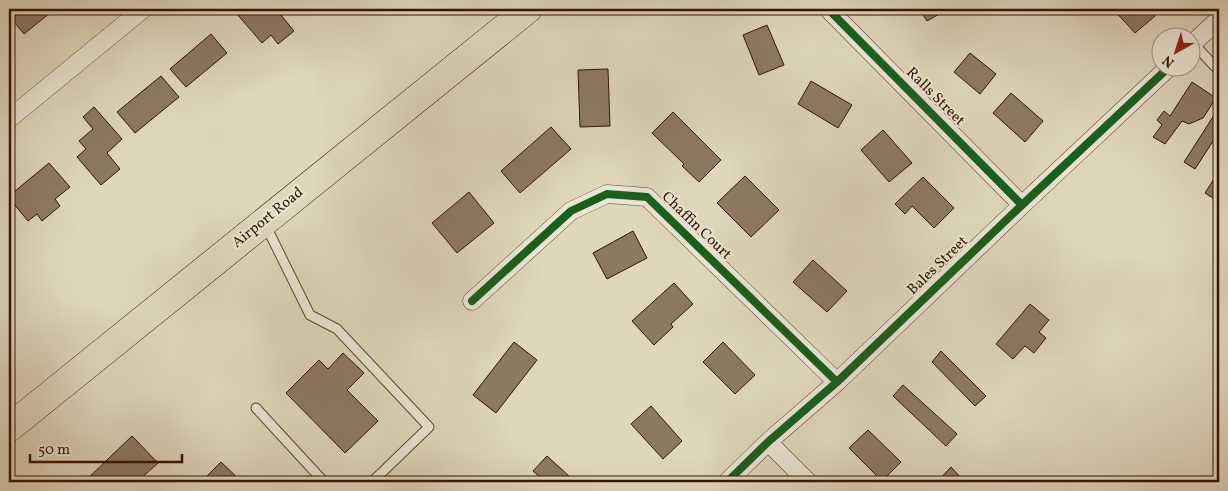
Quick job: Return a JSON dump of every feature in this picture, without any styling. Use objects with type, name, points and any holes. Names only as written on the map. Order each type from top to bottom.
[{"type":"highway","name":"Airport Road","points":[[9,428],[528,9]]},
{"type":"street","points":[[9,119],[143,9]]},
{"type":"street","points":[[1200,37],[1219,18],[1211,9]]},
{"type":"street","name":"Ralls Street","points":[[829,10],[1022,205]]},
{"type":"street","name":"Bales Street","points":[[727,482],[768,442],[837,382],[1157,78]]},
{"type":"street","name":"Chaffin Court","points":[[472,301],[571,211],[607,194],[647,197],[837,382]]},
{"type":"street","points":[[768,442],[808,482]]},
{"type":"lane","points":[[1200,53],[1219,71]]},
{"type":"lane","points":[[264,222],[310,315],[337,329],[428,427],[372,482]]},
{"type":"lane","points":[[256,408],[324,482]]},
{"type":"building","points":[[16,9],[55,9],[24,34],[9,16]]},
{"type":"building","points":[[242,9],[276,9],[294,31],[278,44],[271,35],[262,43],[236,13]]},
{"type":"building","points":[[919,9],[948,9],[927,21]]},
{"type":"building","points":[[1113,9],[1148,9],[1155,16],[1135,33]]},
{"type":"building","points":[[767,25],[784,65],[759,75],[743,35]]},
{"type":"building","points":[[211,34],[227,53],[186,87],[170,69]]},
{"type":"building","points":[[970,53],[996,74],[980,94],[954,72]]},
{"type":"building","points":[[608,69],[610,126],[580,127],[578,70]]},
{"type":"building","points":[[161,76],[179,97],[135,133],[117,112]]},
{"type":"building","points":[[811,81],[852,105],[838,128],[798,104]]},
{"type":"building","points":[[1192,82],[1216,98],[1203,118],[1189,124],[1182,121],[1165,144],[1153,137],[1162,125],[1157,120],[1164,111],[1170,116]]},
{"type":"building","points":[[1011,93],[1043,121],[1025,142],[993,113]]},
{"type":"building","points":[[94,107],[122,139],[107,153],[120,169],[101,185],[77,157],[86,149],[79,141],[93,129],[83,117]]},
{"type":"building","points":[[1218,109],[1219,132],[1195,169],[1184,162]]},
{"type":"building","points":[[673,112],[721,160],[699,182],[682,166],[684,164],[652,133]]},
{"type":"building","points":[[551,127],[571,149],[520,193],[501,171]]},
{"type":"building","points":[[883,130],[912,163],[889,182],[861,150]]},
{"type":"building","points":[[49,163],[70,187],[55,199],[60,206],[42,221],[37,214],[28,221],[9,196]]},
{"type":"building","points":[[1219,171],[1219,196],[1216,200],[1205,193]]},
{"type":"building","points":[[745,176],[779,210],[751,237],[717,203]]},
{"type":"building","points":[[923,177],[954,208],[934,228],[912,206],[905,214],[895,204]]},
{"type":"building","points":[[469,192],[494,223],[457,253],[432,223]]},
{"type":"building","points":[[633,231],[647,258],[607,279],[593,253]]},
{"type":"building","points":[[813,260],[847,291],[827,312],[793,282]]},
{"type":"building","points":[[674,283],[693,304],[671,324],[673,327],[654,345],[632,321]]},
{"type":"building","points":[[1030,304],[1049,320],[1039,332],[1046,338],[1034,353],[1025,346],[1013,359],[996,344]]},
{"type":"building","points":[[514,342],[537,360],[496,413],[473,395]]},
{"type":"building","points":[[723,342],[755,375],[735,394],[703,362]]},
{"type":"building","points":[[941,351],[986,396],[975,406],[932,362]]},
{"type":"building","points":[[343,353],[364,373],[347,390],[378,421],[345,453],[286,393],[319,360],[328,369]]},
{"type":"building","points":[[903,385],[957,434],[946,446],[893,396]]},
{"type":"building","points":[[651,406],[682,441],[663,459],[631,424]]},
{"type":"building","points":[[868,430],[901,462],[882,481],[849,448]]},
{"type":"building","points":[[132,436],[158,463],[137,482],[84,482]]},
{"type":"building","points":[[547,456],[569,476],[563,482],[546,482],[533,471]]},
{"type":"building","points":[[221,462],[242,482],[201,482]]},
{"type":"building","points":[[951,467],[965,482],[937,482]]},
{"type":"cycle path","points":[[829,10],[1022,205]]},
{"type":"cycle path","points":[[727,482],[768,442],[837,382],[1157,78]]},
{"type":"cycle path","points":[[472,301],[571,211],[607,194],[647,197],[837,382]]}]
